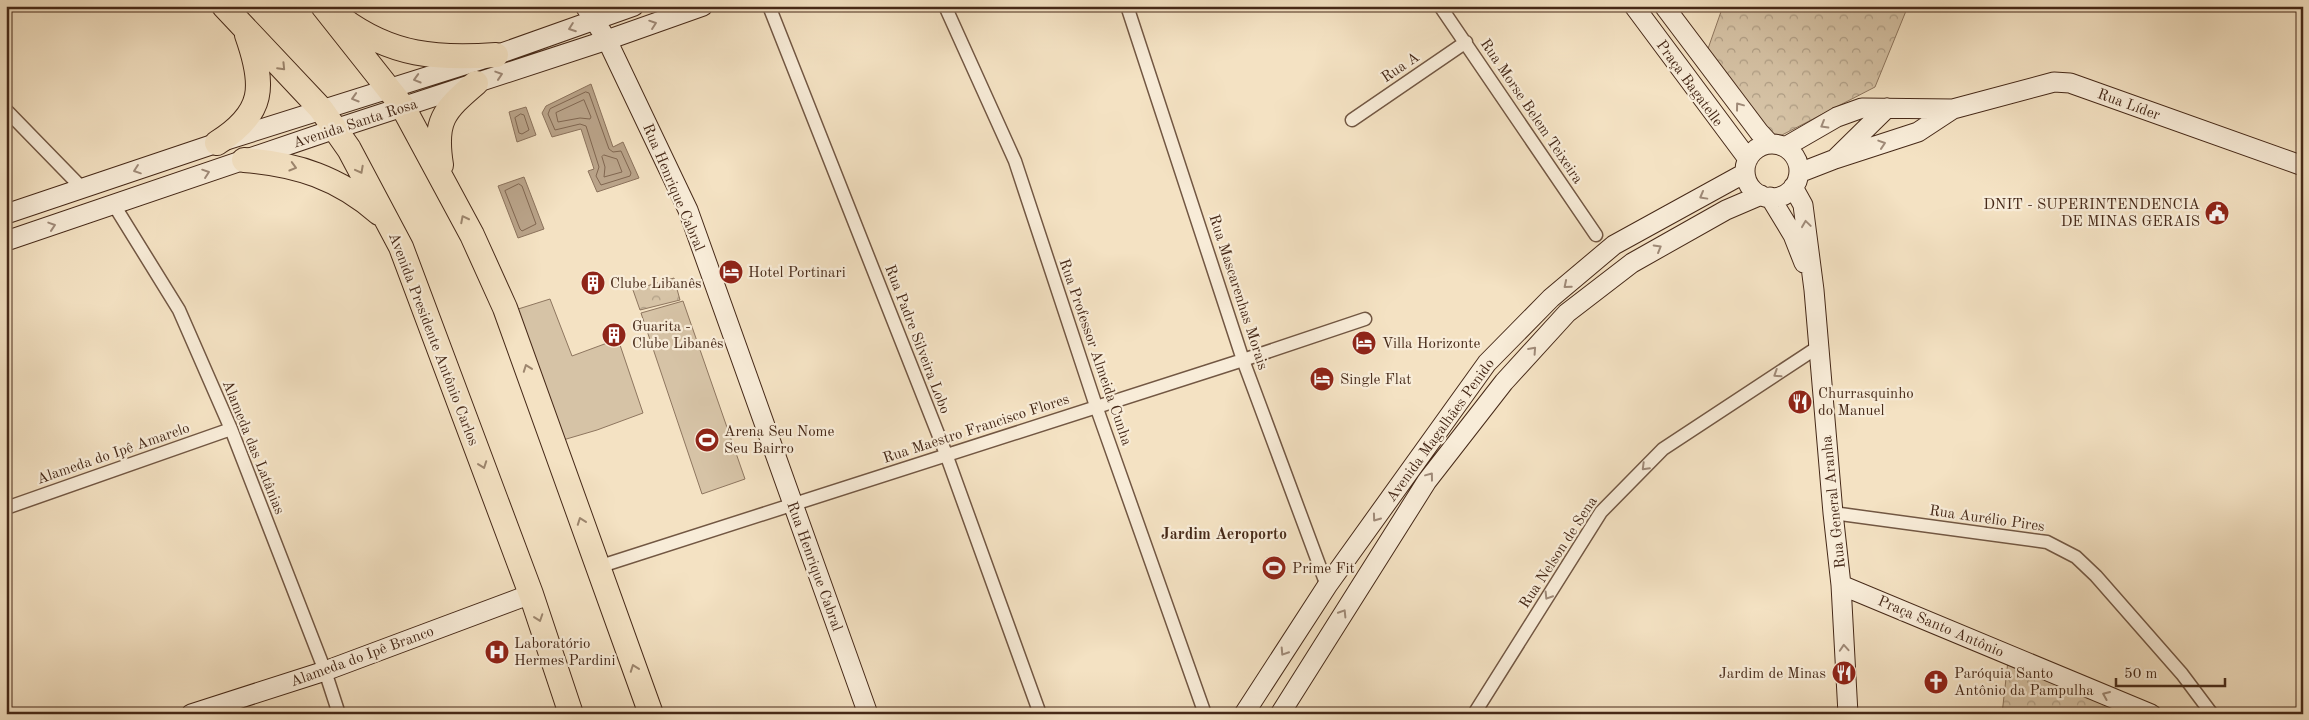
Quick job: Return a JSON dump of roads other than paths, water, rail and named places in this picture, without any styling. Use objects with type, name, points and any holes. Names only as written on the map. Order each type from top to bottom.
[{"type":"highway","name":"Avenida Presidente Antônio Carlos","points":[[224,6],[321,109],[348,149],[387,220],[422,300],[530,594],[571,714]]},
{"type":"highway","points":[[323,6],[361,33],[408,52],[455,58],[496,55]]},
{"type":"highway","points":[[323,6],[396,97],[472,234],[505,308],[651,714]]},
{"type":"highway","points":[[217,143],[236,130],[247,119],[255,104],[259,84],[257,62],[245,29]]},
{"type":"highway","points":[[442,177],[437,144],[443,116],[452,103],[476,83]]},
{"type":"highway","points":[[244,160],[287,165],[311,172],[360,197],[387,220]]},
{"type":"street","name":"Avenida Santa Rosa","points":[[6,241],[335,128],[396,97],[590,13],[634,6]]},
{"type":"street","name":"Avenida Santa Rosa","points":[[6,214],[321,109],[476,83],[704,6]]},
{"type":"street","name":"Rua Padre Silveira Lobo","points":[[769,6],[946,454],[1040,714]]},
{"type":"street","name":"Rua Professor Almeida Cunha","points":[[945,6],[1015,161],[1096,406],[1205,714]]},
{"type":"street","name":"Rua Mascarenhas Morais","points":[[1127,6],[1244,360],[1326,586]]},
{"type":"street","name":"Rua Morse Belem Teixeira","points":[[1440,6],[1596,235]]},
{"type":"street","name":"Praça Bagatelle","points":[[1634,6],[1746,166]]},
{"type":"street","name":"Praça Bagatelle","points":[[1664,6],[1759,132],[1778,145]]},
{"type":"street","name":"Rua Henrique Cabral","points":[[590,13],[607,40],[688,210],[868,714]]},
{"type":"street","name":"Rua A","points":[[1352,120],[1466,42]]},
{"type":"street","name":"Rua Líder","points":[[1778,145],[1837,117],[1862,108],[1952,110],[2054,82],[2070,83],[2303,166]]},
{"type":"street","name":"Rua Líder","points":[[1835,159],[1887,108]]},
{"type":"street","points":[[6,110],[83,188]]},
{"type":"street","name":"Rua Líder","points":[[1796,180],[1835,159],[1918,132],[1952,110]]},
{"type":"street","points":[[1778,145],[1796,158],[1796,180],[1787,193],[1766,196],[1750,186],[1746,166],[1761,146],[1778,145]]},
{"type":"street","name":"Avenida Magalhães Penido","points":[[1244,714],[1326,586],[1486,363],[1551,298],[1614,245],[1746,166]]},
{"type":"street","name":"Rua General Aranha","points":[[1796,180],[1803,205],[1814,290],[1841,585],[1848,714]]},
{"type":"street","name":"Avenida Magalhães Penido","points":[[1280,714],[1426,481],[1504,382],[1567,313],[1632,263],[1726,210],[1766,196]]},
{"type":"street","name":"Rua General Aranha","points":[[1766,196],[1793,235],[1814,290]]},
{"type":"street","name":"Alameda das Latânias","points":[[114,205],[179,310],[231,429],[339,714]]},
{"type":"street","name":"Rua Maestro Francisco Flores","points":[[598,567],[1244,360],[1365,319]]},
{"type":"street","name":"Rua Nelson de Sena","points":[[1474,714],[1600,512],[1663,449],[1818,347]]},
{"type":"street","name":"Alameda do Ipê Amarelo","points":[[6,508],[231,429]]},
{"type":"street","name":"Rua Aurélio Pires","points":[[1833,513],[2047,542],[2076,557],[2096,576],[2182,674],[2212,714]]},
{"type":"street","name":"Praça Santo Antônio","points":[[1841,585],[2151,714]]},
{"type":"street","name":"Alameda do Ipê Branco","points":[[191,714],[324,671],[530,594]]},
{"type":"water","points":[[591,84],[613,147],[623,142],[639,178],[597,192],[588,171],[594,169],[581,129],[552,137],[542,113],[546,106]]},
{"type":"water","points":[[526,107],[536,135],[517,142],[509,112]]},
{"type":"water","points":[[524,177],[544,229],[518,238],[498,186]]},
{"type":"place","name":"DNIT - SUPERINTENDENCIA DE MINAS GERAIS","points":[[2217,213]]},
{"type":"place","name":"Hotel Portinari","points":[[731,272]]},
{"type":"place","name":"Clube Libanês","points":[[593,283]]},
{"type":"place","name":"Guarita - Clube Libanês","points":[[614,335]]},
{"type":"place","name":"Villa Horizonte","points":[[1364,343]]},
{"type":"place","name":"Single Flat","points":[[1322,379]]},
{"type":"place","name":"Churrasquinho do Manuel","points":[[1800,402]]},
{"type":"place","name":"Arena Seu Nome Seu Bairro","points":[[707,440]]},
{"type":"place","name":"Prime Fit","points":[[1274,568]]},
{"type":"place","name":"Laboratório Hermes Pardini","points":[[497,652]]},
{"type":"place","name":"Jardim de Minas","points":[[1844,673]]},
{"type":"place","name":"Paróquia Santo Antônio da Pampulha","points":[[1936,682]]},
{"type":"district","name":"Jardim Aeroporto","points":[[1224,533]]}]
